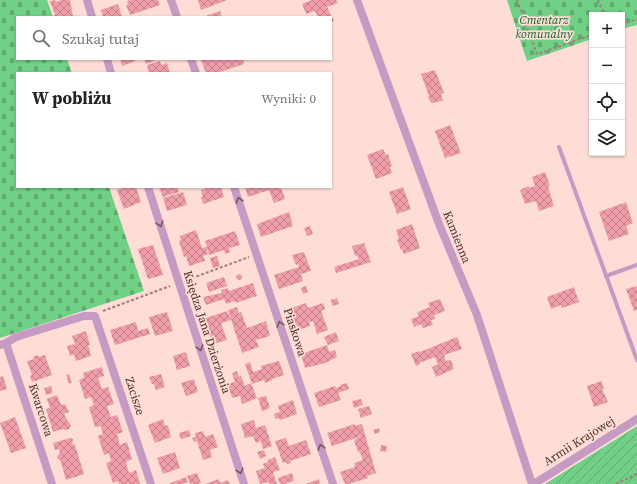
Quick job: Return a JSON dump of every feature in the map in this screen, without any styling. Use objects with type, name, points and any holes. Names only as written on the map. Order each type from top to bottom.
[{"type":"street","points":[[87,0],[92,16]]},
{"type":"street","points":[[171,0],[177,16]]},
{"type":"street","name":"Kamienna","points":[[357,0],[439,224],[477,315],[533,484]]},
{"type":"street","points":[[107,60],[111,72]]},
{"type":"street","points":[[191,60],[196,72]]},
{"type":"street","name":"Księdza Jana Dzierżonia","points":[[148,188],[244,484]]},
{"type":"street","name":"Piaskowa","points":[[234,188],[333,484]]},
{"type":"street","name":"Zacisze","points":[[3,344],[16,337],[84,316],[95,316],[151,484]]},
{"type":"street","name":"Kwarcowa","points":[[3,344],[52,484]]},
{"type":"street","name":"Armii Krajowej","points":[[533,484],[637,419]]},
{"type":"lane","points":[[559,147],[637,360]]},
{"type":"lane","points":[[606,276],[637,265]]},
{"type":"path","points":[[517,0],[537,54],[589,36]]},
{"type":"path","points":[[598,0],[603,12]]},
{"type":"path","points":[[625,23],[637,19]]},
{"type":"path","points":[[616,484],[637,474]]},
{"type":"green space","points":[[0,0],[47,0],[53,16],[16,16],[16,60],[67,60],[72,72],[16,72],[16,188],[109,188],[144,291],[0,338]]},
{"type":"green space","name":"Cmentarz komunalny","points":[[507,0],[637,0],[637,25],[625,28],[625,12],[589,12],[589,40],[527,61]]},
{"type":"green space","points":[[637,426],[637,484],[545,484]]},
{"type":"building","points":[[55,0],[56,2],[70,0],[73,16],[54,16],[55,15],[50,1]]},
{"type":"building","points":[[158,0],[160,5],[130,15],[126,5],[128,4],[127,1]]},
{"type":"building","points":[[198,0],[227,0],[201,10]]},
{"type":"building","points":[[312,0],[336,0],[338,3],[327,7],[332,16],[318,16],[315,11],[306,14],[302,4]]},
{"type":"building","points":[[118,4],[122,16],[103,16],[101,10]]},
{"type":"building","points":[[220,11],[222,16],[206,16]]},
{"type":"building","points":[[120,60],[135,61],[122,66]]},
{"type":"building","points":[[144,60],[154,60],[154,61],[146,64]]},
{"type":"building","points":[[201,60],[243,60],[244,64],[220,72],[206,72]]},
{"type":"building","points":[[160,61],[161,65],[167,63],[170,72],[149,72],[147,65]]},
{"type":"building","points":[[435,70],[444,93],[441,94],[443,101],[431,103],[421,74]]},
{"type":"building","points":[[450,125],[461,153],[445,158],[435,131]]},
{"type":"building","points":[[383,149],[386,155],[388,154],[392,166],[390,167],[392,173],[376,179],[367,155]]},
{"type":"building","points":[[545,172],[550,186],[548,187],[554,206],[539,211],[536,201],[525,204],[520,190],[529,186],[530,188],[535,186],[532,177]]},
{"type":"building","points":[[403,187],[411,209],[397,214],[389,192]]},
{"type":"building","points":[[124,188],[136,188],[141,202],[124,209],[117,190]]},
{"type":"building","points":[[159,188],[177,188],[179,192],[163,197]]},
{"type":"building","points":[[207,188],[221,188],[224,197],[203,204],[201,190]]},
{"type":"building","points":[[245,188],[281,188],[285,199],[274,203],[269,190],[248,197]]},
{"type":"building","points":[[183,192],[187,205],[167,211],[163,198]]},
{"type":"building","points":[[626,202],[633,223],[626,226],[629,234],[609,241],[599,212]]},
{"type":"building","points":[[289,212],[293,226],[261,237],[257,224]]},
{"type":"building","points":[[412,224],[420,248],[404,254],[397,240],[399,239],[396,230]]},
{"type":"building","points":[[310,226],[313,234],[307,236],[304,228]]},
{"type":"building","points":[[196,230],[202,248],[206,247],[208,254],[203,256],[205,261],[189,266],[186,256],[184,257],[179,241],[181,240],[180,236]]},
{"type":"building","points":[[235,231],[240,245],[229,248],[230,252],[225,254],[224,250],[209,255],[205,241]]},
{"type":"building","points":[[364,243],[371,262],[336,273],[334,267],[359,259],[357,255],[355,256],[352,246]]},
{"type":"building","points":[[153,245],[163,275],[148,279],[138,249]]},
{"type":"building","points":[[304,252],[311,271],[301,274],[303,281],[279,289],[274,275],[299,267],[298,264],[296,265],[292,255]]},
{"type":"building","points":[[217,256],[220,266],[213,268],[210,258]]},
{"type":"building","points":[[239,274],[242,275],[240,280],[237,279],[236,276]]},
{"type":"building","points":[[224,277],[227,286],[209,292],[206,283]]},
{"type":"building","points":[[253,283],[257,296],[236,303],[235,301],[226,304],[224,299],[206,305],[203,297],[222,293],[221,290],[228,288],[229,291]]},
{"type":"building","points":[[306,286],[308,292],[303,294],[301,288]]},
{"type":"building","points":[[637,286],[637,310],[634,311],[626,289]]},
{"type":"building","points":[[574,287],[579,302],[562,308],[561,305],[551,309],[547,297]]},
{"type":"building","points":[[337,298],[339,304],[332,306],[331,300]]},
{"type":"building","points":[[440,299],[445,311],[434,315],[435,319],[431,320],[433,325],[423,328],[421,324],[414,327],[411,319],[419,316],[417,312],[430,307],[428,303]]},
{"type":"building","points":[[306,303],[308,308],[323,303],[325,309],[321,311],[328,330],[317,334],[313,321],[309,322],[310,326],[293,332],[286,310]]},
{"type":"building","points":[[237,307],[239,313],[241,312],[247,328],[266,321],[270,336],[256,340],[259,347],[242,353],[228,310]]},
{"type":"building","points":[[227,311],[231,320],[221,323],[227,340],[213,344],[203,319]]},
{"type":"building","points":[[167,312],[173,331],[155,336],[149,317]]},
{"type":"building","points":[[136,322],[138,331],[148,328],[150,334],[115,345],[110,330]]},
{"type":"building","points":[[86,331],[91,356],[76,361],[74,354],[70,356],[67,346],[75,344],[72,336]]},
{"type":"building","points":[[336,332],[339,341],[328,345],[324,337]]},
{"type":"building","points":[[457,337],[462,349],[444,355],[446,361],[451,360],[454,369],[436,377],[432,367],[438,364],[435,357],[419,363],[420,364],[416,366],[411,354],[420,352]]},
{"type":"building","points":[[327,345],[329,352],[335,350],[337,357],[325,363],[305,368],[301,354]]},
{"type":"building","points":[[186,352],[190,366],[177,370],[173,356]]},
{"type":"building","points":[[38,355],[39,357],[45,355],[52,375],[32,382],[30,376],[32,375],[27,361],[34,359],[33,357]]},
{"type":"building","points":[[279,361],[284,375],[265,383],[264,380],[252,384],[245,364],[250,362],[253,372],[262,369],[261,366]]},
{"type":"building","points":[[102,367],[104,376],[98,378],[102,389],[108,387],[114,404],[107,406],[111,417],[117,415],[123,432],[117,434],[120,445],[127,442],[132,459],[126,462],[129,473],[136,470],[140,484],[119,484],[118,481],[113,483],[106,463],[111,461],[109,453],[104,455],[98,436],[103,434],[101,426],[95,427],[89,407],[94,405],[91,397],[85,399],[79,380],[84,378],[83,373]]},
{"type":"building","points":[[237,371],[245,386],[251,383],[257,398],[242,404],[240,396],[232,398],[228,384],[235,382],[232,373]]},
{"type":"building","points":[[69,374],[72,383],[69,384],[66,375]]},
{"type":"building","points":[[161,374],[165,387],[156,390],[149,377]]},
{"type":"building","points":[[3,376],[7,389],[0,391],[0,377]]},
{"type":"building","points":[[194,379],[198,392],[186,396],[181,383]]},
{"type":"building","points":[[601,381],[604,389],[602,389],[608,402],[594,407],[587,386]]},
{"type":"building","points":[[347,383],[349,389],[338,393],[341,400],[319,407],[314,393],[335,386],[336,388]]},
{"type":"building","points":[[51,386],[53,393],[46,395],[44,388]]},
{"type":"building","points":[[57,395],[61,405],[65,404],[69,412],[64,414],[71,426],[69,429],[62,429],[53,432],[46,409],[50,408],[47,399]]},
{"type":"building","points":[[266,396],[270,408],[262,411],[258,398]]},
{"type":"building","points":[[361,399],[363,405],[354,408],[352,401]]},
{"type":"building","points":[[293,400],[297,414],[280,420],[279,418],[275,419],[274,414],[280,412],[278,406]]},
{"type":"building","points":[[369,406],[372,414],[361,418],[358,409]]},
{"type":"building","points":[[15,417],[26,448],[11,453],[0,423]]},
{"type":"building","points":[[163,419],[165,426],[168,425],[171,437],[155,443],[148,425]]},
{"type":"building","points":[[254,420],[256,428],[265,425],[272,446],[263,449],[261,441],[256,443],[253,436],[245,438],[241,424]]},
{"type":"building","points":[[355,424],[355,426],[362,424],[376,473],[367,476],[368,478],[345,484],[340,472],[355,467],[354,463],[363,460],[359,451],[358,452],[354,440],[362,436],[332,446],[327,433]]},
{"type":"building","points":[[379,428],[380,432],[375,434],[373,430]]},
{"type":"building","points":[[189,430],[191,436],[181,439],[179,433]]},
{"type":"building","points":[[203,431],[205,437],[213,434],[218,447],[210,450],[212,457],[203,460],[197,441],[194,442],[192,438],[196,437],[195,433]]},
{"type":"building","points":[[70,438],[73,439],[72,444],[75,445],[84,474],[66,480],[60,459],[58,459],[57,456],[60,453],[59,449],[55,450],[53,443]]},
{"type":"building","points":[[286,438],[289,446],[306,440],[311,454],[290,461],[291,463],[283,463],[275,441]]},
{"type":"building","points":[[381,445],[387,446],[386,452],[380,451]]},
{"type":"building","points":[[264,450],[266,456],[260,459],[257,452]]},
{"type":"building","points":[[175,452],[180,468],[163,474],[157,458]]},
{"type":"building","points":[[275,457],[280,470],[273,472],[277,484],[269,484],[269,482],[260,484],[256,471],[265,468],[263,464]]},
{"type":"building","points":[[197,473],[201,483],[190,484],[187,476]]},
{"type":"building","points":[[292,473],[294,481],[280,484],[278,478]]},
{"type":"building","points":[[186,477],[188,482],[183,484],[168,484]]},
{"type":"building","points":[[219,479],[220,483],[228,480],[230,484],[205,484]]},
{"type":"building","points":[[319,479],[320,484],[306,484]]}]
